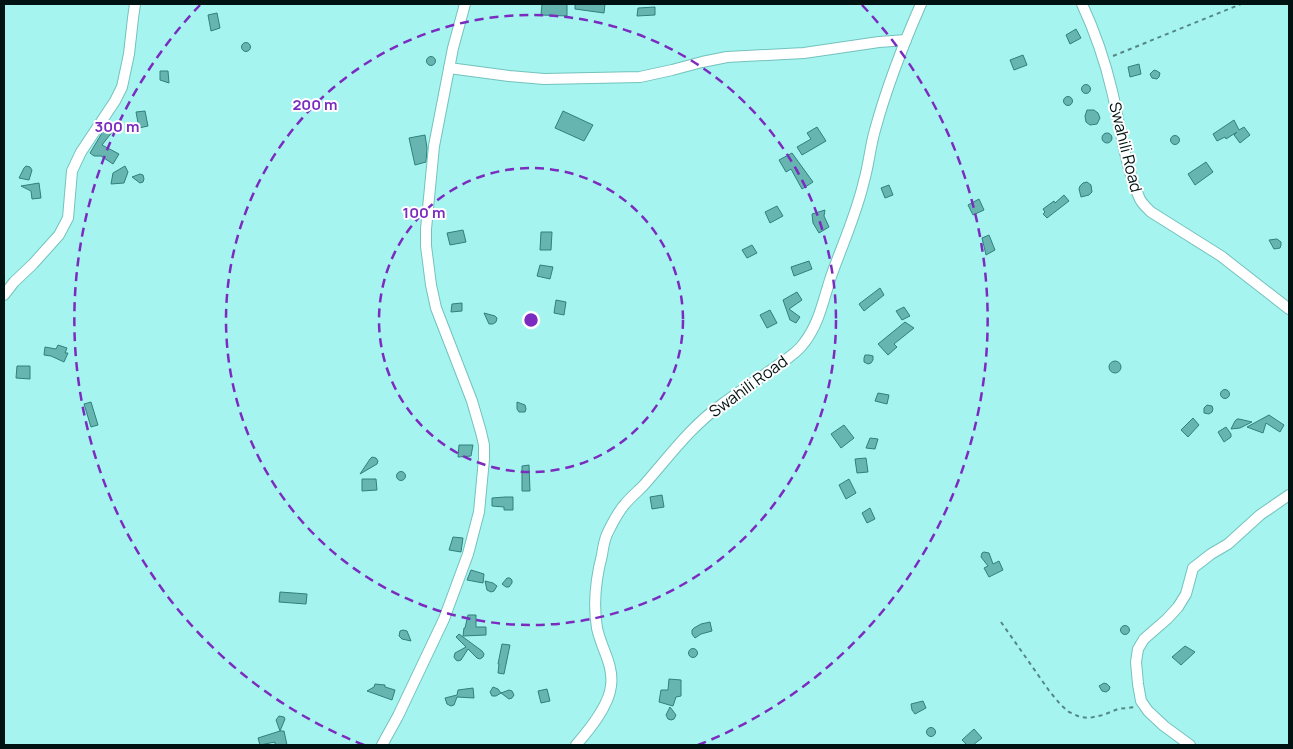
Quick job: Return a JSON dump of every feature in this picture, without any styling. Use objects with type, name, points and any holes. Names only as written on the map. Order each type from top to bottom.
[{"type":"street","points":[[4,296],[14,282],[60,235],[68,218],[72,171],[81,152],[98,128],[122,87],[136,4]]},
{"type":"street","points":[[382,745],[444,619],[468,554],[479,512],[484,459],[483,438],[472,401],[436,308],[429,275],[426,246],[434,146],[453,48],[466,4]]},
{"type":"street","name":"Swahili Road","points":[[576,745],[596,719],[609,697],[611,687],[612,674],[597,628],[595,602],[598,572],[609,530],[623,505],[701,421],[787,359],[803,345],[814,328],[864,181],[874,131],[890,81],[921,4]]},
{"type":"street","name":"Swahili Road","points":[[1082,4],[1104,60],[1129,167],[1139,198],[1150,212],[1221,256],[1289,309]]},
{"type":"street","points":[[449,68],[544,79],[640,76],[727,57],[804,53],[906,40]]},
{"type":"street","points":[[1190,745],[1164,726],[1148,711],[1141,701],[1136,662],[1138,649],[1144,639],[1178,607],[1186,594],[1193,568],[1206,557],[1228,544],[1260,515],[1289,495]]},
{"type":"path","points":[[1104,60],[1241,4]]},
{"type":"path","points":[[1001,622],[1050,692],[1069,712],[1080,717],[1090,718],[1118,709],[1144,706]]},
{"type":"building","points":[[542,4],[567,4],[567,16],[541,15]]},
{"type":"building","points":[[575,4],[605,4],[604,13],[575,9]]},
{"type":"building","points":[[655,7],[655,15],[637,16],[638,8]]},
{"type":"building","points":[[217,13],[220,28],[211,31],[208,15]]},
{"type":"building","points":[[1076,29],[1081,38],[1070,44],[1066,35]]},
{"type":"building","points":[[246,42],[251,47],[246,52],[241,47]]},
{"type":"building","points":[[1023,55],[1027,65],[1014,70],[1010,60]]},
{"type":"building","points":[[431,56],[436,61],[431,66],[426,61]]},
{"type":"building","points":[[1139,64],[1141,74],[1130,77],[1128,67]]},
{"type":"building","points":[[1154,70],[1160,73],[1157,79],[1152,78],[1150,74]]},
{"type":"building","points":[[160,71],[168,71],[169,83],[160,80]]},
{"type":"building","points":[[1086,84],[1091,89],[1086,94],[1081,89]]},
{"type":"building","points":[[1068,96],[1073,101],[1068,106],[1063,101]]},
{"type":"building","points":[[1087,110],[1094,110],[1098,113],[1100,118],[1097,124],[1090,125],[1086,122]]},
{"type":"building","points":[[145,111],[148,126],[139,128],[136,112]]},
{"type":"building","points":[[563,111],[593,125],[584,141],[555,128]]},
{"type":"building","points":[[1234,120],[1239,130],[1244,127],[1250,135],[1240,143],[1234,135],[1237,132],[1226,139],[1225,137],[1217,141],[1213,134]]},
{"type":"building","points":[[817,127],[826,141],[802,155],[797,147],[811,139],[807,133]]},
{"type":"building","points":[[105,128],[113,131],[102,145],[119,154],[113,164],[101,156],[94,156],[90,153]]},
{"type":"building","points":[[1105,133],[1109,133],[1112,138],[1111,142],[1105,143],[1102,140],[1102,136]]},
{"type":"building","points":[[425,135],[427,148],[426,162],[415,165],[409,138]]},
{"type":"building","points":[[1175,135],[1180,140],[1175,145],[1170,140]]},
{"type":"building","points":[[792,153],[813,182],[802,189],[791,169],[786,172],[779,160]]},
{"type":"building","points":[[1206,162],[1213,172],[1195,185],[1188,174]]},
{"type":"building","points":[[26,166],[32,170],[29,180],[19,178]]},
{"type":"building","points":[[125,166],[128,172],[124,183],[111,184],[113,173]]},
{"type":"building","points":[[140,174],[143,175],[144,179],[140,183],[132,177]]},
{"type":"building","points":[[1087,182],[1091,185],[1092,192],[1081,197],[1080,186]]},
{"type":"building","points":[[39,183],[41,198],[32,199],[31,191],[21,186]]},
{"type":"building","points":[[889,185],[893,195],[885,198],[881,188]]},
{"type":"building","points":[[1064,195],[1069,201],[1047,218],[1043,214],[1045,212],[1043,209],[1054,201],[1055,203]]},
{"type":"building","points":[[979,199],[984,210],[973,215],[968,205]]},
{"type":"building","points":[[777,206],[783,216],[770,223],[765,212]]},
{"type":"building","points":[[825,210],[824,216],[829,227],[819,233],[813,223],[812,214]]},
{"type":"building","points":[[463,230],[466,242],[450,245],[447,233]]},
{"type":"building","points":[[541,232],[552,232],[551,250],[540,250]]},
{"type":"building","points":[[989,235],[995,250],[986,255],[982,238]]},
{"type":"building","points":[[1277,239],[1281,242],[1281,245],[1280,248],[1274,249],[1269,240]]},
{"type":"building","points":[[752,245],[757,253],[747,258],[742,250]]},
{"type":"building","points":[[809,261],[812,269],[794,276],[791,267]]},
{"type":"building","points":[[540,265],[553,267],[550,279],[537,276]]},
{"type":"building","points":[[880,288],[884,295],[864,311],[859,304]]},
{"type":"building","points":[[797,292],[802,300],[789,309],[800,317],[796,323],[790,320],[783,300]]},
{"type":"building","points":[[556,300],[566,302],[564,315],[554,313]]},
{"type":"building","points":[[462,303],[462,311],[451,312],[452,304]]},
{"type":"building","points":[[904,307],[910,316],[902,320],[896,311]]},
{"type":"building","points":[[770,310],[777,323],[767,328],[760,315]]},
{"type":"building","points":[[484,313],[495,316],[497,318],[496,322],[489,324]]},
{"type":"building","points":[[905,322],[914,328],[894,344],[897,347],[888,355],[878,344]]},
{"type":"building","points":[[58,345],[67,348],[65,353],[68,353],[64,362],[44,355],[45,347],[56,349]]},
{"type":"building","points":[[865,355],[873,356],[871,363],[864,362]]},
{"type":"building","points":[[1113,361],[1117,361],[1121,367],[1117,373],[1113,373],[1109,369],[1109,365]]},
{"type":"building","points":[[17,366],[30,366],[30,379],[16,378]]},
{"type":"building","points":[[1225,389],[1230,394],[1225,399],[1220,394]]},
{"type":"building","points":[[878,393],[889,395],[887,404],[875,401]]},
{"type":"building","points":[[91,402],[98,425],[91,427],[84,404]]},
{"type":"building","points":[[517,402],[525,405],[525,412],[519,412]]},
{"type":"building","points":[[1207,405],[1212,406],[1213,409],[1209,414],[1204,413],[1204,408]]},
{"type":"building","points":[[1269,415],[1284,425],[1280,432],[1266,423],[1263,433],[1247,427]]},
{"type":"building","points":[[1193,418],[1199,425],[1188,437],[1181,430]]},
{"type":"building","points":[[1237,419],[1252,422],[1240,428],[1231,429]]},
{"type":"building","points":[[844,425],[854,438],[841,448],[831,434]]},
{"type":"building","points":[[1226,427],[1231,437],[1224,442],[1218,432]]},
{"type":"building","points":[[870,438],[878,439],[875,449],[866,448]]},
{"type":"building","points":[[459,445],[473,445],[471,456],[458,457]]},
{"type":"building","points":[[372,457],[376,458],[377,464],[360,474],[370,459]]},
{"type":"building","points":[[866,458],[868,472],[857,473],[855,459]]},
{"type":"building","points":[[529,465],[530,491],[522,491],[522,466]]},
{"type":"building","points":[[401,471],[406,476],[401,481],[396,476]]},
{"type":"building","points":[[362,479],[376,479],[377,490],[362,491]]},
{"type":"building","points":[[849,479],[856,493],[846,499],[839,485]]},
{"type":"building","points":[[662,495],[664,507],[652,509],[650,497]]},
{"type":"building","points":[[513,497],[513,510],[504,510],[504,507],[492,506],[492,498]]},
{"type":"building","points":[[870,508],[875,519],[867,523],[862,513]]},
{"type":"building","points":[[453,537],[463,538],[461,552],[449,550]]},
{"type":"building","points":[[984,552],[989,553],[993,564],[999,561],[1003,570],[989,577],[984,568],[988,566],[981,557]]},
{"type":"building","points":[[471,570],[484,574],[483,583],[467,580]]},
{"type":"building","points":[[507,578],[512,580],[509,587],[502,584]]},
{"type":"building","points":[[485,581],[497,586],[494,591],[487,590]]},
{"type":"building","points":[[280,592],[307,594],[306,604],[279,602]]},
{"type":"building","points":[[468,615],[476,615],[476,627],[486,627],[486,635],[463,636]]},
{"type":"building","points":[[710,622],[712,631],[695,638],[692,630],[701,624]]},
{"type":"building","points":[[1125,625],[1130,630],[1125,635],[1120,630]]},
{"type":"building","points":[[400,631],[407,631],[411,641],[402,639],[399,636]]},
{"type":"building","points":[[459,634],[482,651],[483,657],[477,658],[468,649],[461,660],[456,660],[454,657],[455,653],[466,647],[456,637]]},
{"type":"building","points":[[502,644],[510,645],[504,674],[498,673]]},
{"type":"building","points":[[1185,646],[1195,652],[1181,665],[1172,657]]},
{"type":"building","points":[[693,648],[698,653],[693,658],[688,653]]},
{"type":"building","points":[[669,679],[681,680],[681,696],[676,697],[673,706],[659,702],[661,690],[668,690]]},
{"type":"building","points":[[1104,683],[1110,687],[1106,692],[1102,691],[1099,686]]},
{"type":"building","points":[[375,684],[385,685],[385,687],[395,690],[392,700],[367,691],[374,687]]},
{"type":"building","points":[[493,687],[501,693],[492,696],[490,692]]},
{"type":"building","points":[[473,688],[474,698],[457,697],[454,705],[447,704],[445,698],[457,695],[458,690]]},
{"type":"building","points":[[547,689],[550,701],[541,703],[538,691]]},
{"type":"building","points":[[509,690],[514,695],[509,699],[501,693]]},
{"type":"building","points":[[923,701],[926,708],[915,714],[911,704]]},
{"type":"building","points":[[670,707],[676,715],[671,720],[666,715]]},
{"type":"building","points":[[279,716],[285,719],[280,731],[276,720]]},
{"type":"building","points":[[931,727],[936,732],[931,737],[926,732]]},
{"type":"building","points":[[974,729],[982,738],[973,745],[967,745],[962,740]]},
{"type":"building","points":[[284,731],[287,745],[275,745],[275,742],[260,745],[258,738]]}]
